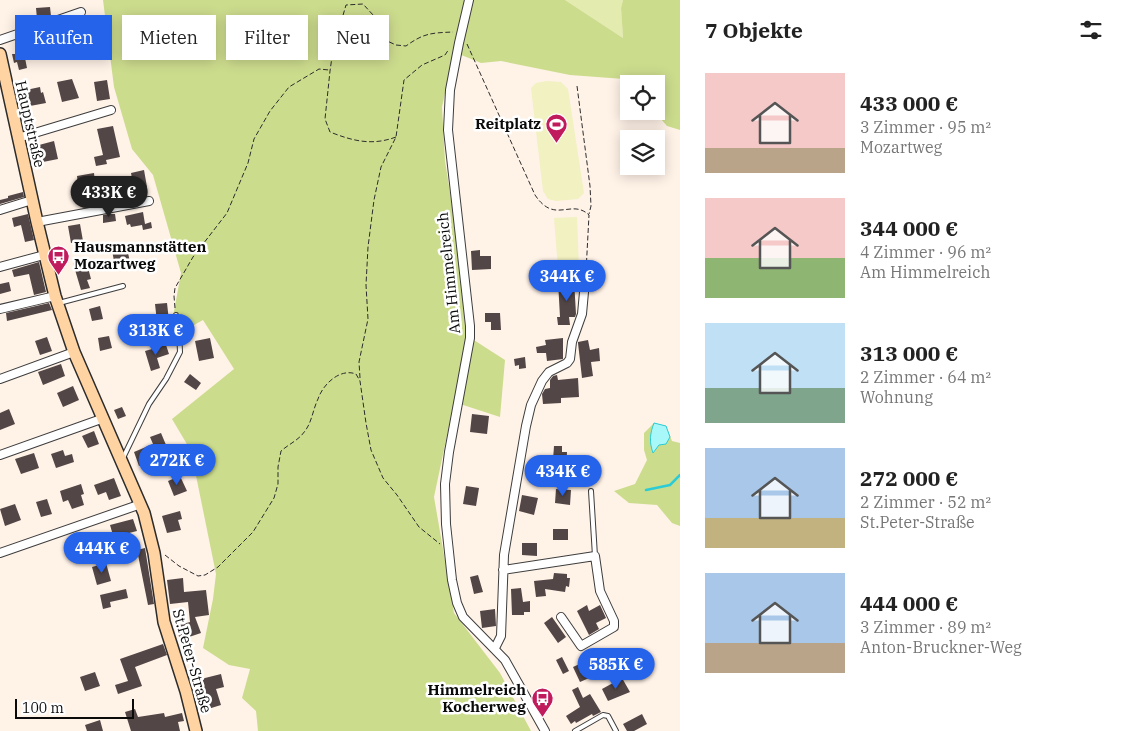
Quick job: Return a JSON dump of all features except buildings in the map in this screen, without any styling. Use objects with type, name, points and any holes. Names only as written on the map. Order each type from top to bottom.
[{"type":"main road","name":"Hauptstraße","points":[[0,54],[32,200]]},
{"type":"main road","name":"St.Peter-Straße","points":[[32,200],[56,300],[74,352],[141,504],[153,548],[164,622],[186,691],[196,731]]},
{"type":"street","name":"Am Himmelreich","points":[[470,0],[461,32],[450,90],[448,130],[453,185],[468,296],[470,332],[447,468],[445,500],[448,551],[452,580],[460,612],[468,623],[505,660],[545,731]]},
{"type":"street","points":[[0,40],[81,12]]},
{"type":"street","points":[[18,138],[111,110]]},
{"type":"street","points":[[0,210],[32,200]]},
{"type":"street","points":[[37,222],[149,201]]},
{"type":"street","points":[[0,268],[44,255]]},
{"type":"street","points":[[495,648],[501,636],[503,570],[522,448],[531,405],[549,372],[567,363],[570,359],[572,342],[582,314],[586,282]]},
{"type":"street","points":[[0,309],[56,300]]},
{"type":"street","points":[[0,379],[74,352]]},
{"type":"street","points":[[0,455],[104,418]]},
{"type":"street","points":[[0,553],[141,504]]},
{"type":"street","points":[[503,570],[594,556],[600,591],[614,621],[614,627],[582,646],[561,617]]},
{"type":"lane","points":[[56,300],[123,286]]},
{"type":"lane","points":[[122,460],[149,404],[166,379],[180,352],[176,315]]},
{"type":"lane","points":[[591,491],[594,556]]},
{"type":"lane","points":[[575,731],[603,715],[608,716],[616,731]]},
{"type":"path","points":[[347,0],[333,50],[325,120],[330,132],[353,141],[382,142],[396,137]]},
{"type":"path","points":[[346,5],[363,4],[374,16],[385,40],[396,45],[406,46],[419,36],[461,32],[535,195],[541,204],[553,211],[575,209],[585,211],[589,215]]},
{"type":"path","points":[[448,551],[419,527],[384,478],[372,450],[366,423],[358,362],[368,319],[366,284],[374,200],[381,167],[396,137],[404,80],[422,65],[445,55],[450,48]]},
{"type":"path","points":[[176,315],[175,288],[193,257],[227,213],[248,163],[254,139],[270,111],[289,87],[319,68],[330,70]]},
{"type":"path","points":[[577,86],[591,206],[586,282]]},
{"type":"path","points":[[153,548],[179,566],[198,576],[205,575],[218,568],[253,532],[274,498],[278,484],[278,467],[281,451],[300,438],[306,430],[318,397],[328,383],[341,373],[349,372],[356,374],[360,381]]},
{"type":"green space","points":[[103,0],[565,0],[623,38],[621,8],[623,0],[680,0],[680,130],[667,126],[662,120],[665,120],[665,75],[620,75],[620,79],[570,75],[501,61],[481,63],[454,52],[442,107],[445,161],[457,237],[466,335],[505,360],[500,417],[454,402],[434,497],[454,613],[500,673],[531,731],[258,731],[256,711],[242,698],[250,669],[229,665],[203,648],[216,574],[191,451],[172,419],[234,369],[203,320],[169,339],[181,273],[153,175],[132,149],[114,87],[111,60],[112,15],[105,15]]},
{"type":"green space","points":[[565,0],[623,0],[621,8],[623,38]]},
{"type":"green space","name":"Reitplatz","points":[[547,81],[561,82],[568,89],[584,193],[578,199],[556,201],[548,199],[543,191],[531,88],[536,83]]},
{"type":"green space","points":[[577,217],[579,267],[558,268],[554,218]]},
{"type":"green space","points":[[654,423],[666,426],[672,441],[680,443],[680,526],[672,523],[657,505],[629,503],[614,491],[635,484],[647,460],[644,450],[644,433]]},
{"type":"water","points":[[654,423],[666,426],[670,437],[666,444],[659,445],[653,453],[650,438]]},
{"type":"waterway","points":[[646,490],[670,485],[680,475]]},
{"type":"place","name":"Reitplatz","points":[[557,143]]},
{"type":"place","name":"Hausmannstätten Mozartweg","points":[[58,275]]},
{"type":"place","name":"Himmelreich Kocherweg","points":[[542,718]]}]
